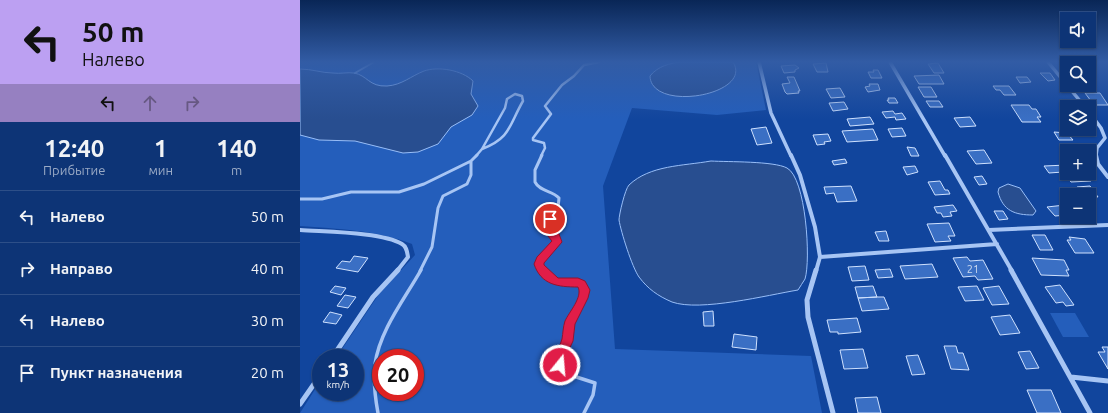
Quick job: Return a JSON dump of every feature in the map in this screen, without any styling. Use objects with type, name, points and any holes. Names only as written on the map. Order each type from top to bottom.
[{"type":"street","points":[[764,81],[771,113],[800,175],[808,199],[820,257],[807,300],[808,317],[833,413]]},
{"type":"street","points":[[901,81],[990,230],[1090,413]]},
{"type":"street","points":[[1064,81],[1079,100]]},
{"type":"street","points":[[1096,122],[1104,133],[1105,138],[1097,149],[1096,158],[1098,165],[1108,177]]},
{"type":"street","points":[[990,230],[1108,225]]},
{"type":"street","points":[[300,230],[384,237],[403,244],[406,250],[408,257],[404,264],[374,297],[338,349]]},
{"type":"street","points":[[820,257],[997,244]]},
{"type":"street","points":[[1071,377],[1108,381]]},
{"type":"street","points":[[300,404],[312,387]]},
{"type":"lane","points":[[567,81],[562,85],[545,106],[551,114],[533,138],[533,140],[544,143],[545,148],[538,162],[534,184],[539,188],[554,193],[559,198],[558,208],[548,228],[557,242],[539,264],[540,268],[552,280],[557,282],[578,282],[584,290],[583,298],[570,324],[565,348],[560,360],[562,370],[566,374],[595,383],[594,395],[584,413]]},
{"type":"lane","points":[[300,199],[322,199],[351,192],[399,192],[424,184],[471,161],[482,149],[505,108],[507,99],[515,94],[522,96],[523,101],[516,112],[506,137],[495,144],[482,149]]},
{"type":"lane","points":[[378,413],[373,383],[373,370],[376,353],[384,332],[431,248],[435,238],[436,218],[441,200],[447,192],[467,184],[471,175],[471,161]]},
{"type":"shaded area","points":[[300,81],[760,81],[766,110],[717,115],[632,108],[603,186],[615,349],[811,356],[822,413],[300,413],[312,394],[312,401],[364,401],[364,349],[342,349],[379,294],[415,255],[412,244],[398,239],[357,231],[300,226]]},
{"type":"shaded area","points":[[300,81],[370,81],[376,85],[387,86],[403,81],[473,81],[471,94],[478,106],[472,115],[451,127],[438,144],[418,152],[403,153],[355,141],[319,140],[300,135]]},
{"type":"shaded area","points":[[652,81],[730,81],[716,91],[682,97],[666,94],[655,87]]},
{"type":"shaded area","points":[[711,161],[772,164],[787,168],[793,175],[799,187],[803,203],[807,238],[807,269],[805,279],[798,290],[734,302],[684,305],[672,302],[658,295],[639,277],[627,249],[619,220],[622,202],[627,187],[637,178],[657,170],[667,167]]},
{"type":"shaded area","points":[[1008,184],[1020,188],[1036,211],[1033,215],[1015,213],[1003,204],[998,192],[999,188]]},
{"type":"shaded area","points":[[1050,313],[1075,313],[1089,337],[1063,337]]},
{"type":"building","points":[[789,81],[796,81],[800,91],[798,91],[799,93],[787,94],[785,92],[782,84],[790,83]]},
{"type":"building","points":[[917,81],[942,81],[944,84],[919,84]]},
{"type":"building","points":[[1019,81],[1031,82],[1020,83]]},
{"type":"building","points":[[869,84],[878,84],[880,90],[868,92],[865,87],[870,86]]},
{"type":"building","points":[[993,86],[1009,86],[1016,95],[1004,95],[1000,90],[996,90]]},
{"type":"building","points":[[918,87],[931,87],[937,97],[924,97]]},
{"type":"building","points":[[840,88],[845,97],[831,98],[826,89]]},
{"type":"building","points":[[1085,93],[1100,93],[1108,105],[1096,105],[1096,100],[1090,100]]},
{"type":"building","points":[[888,98],[895,98],[898,103],[889,103],[887,100],[889,100]]},
{"type":"building","points":[[926,101],[939,101],[943,107],[930,107]]},
{"type":"building","points":[[844,102],[848,109],[833,111],[829,103]]},
{"type":"building","points":[[1011,105],[1029,105],[1032,109],[1036,109],[1041,117],[1037,117],[1041,122],[1022,122]]},
{"type":"building","points":[[893,111],[895,114],[902,113],[906,119],[896,120],[895,117],[886,118],[882,112]]},
{"type":"building","points":[[870,117],[874,124],[850,126],[847,119]]},
{"type":"building","points":[[970,117],[976,126],[960,127],[954,118]]},
{"type":"building","points":[[766,127],[772,143],[757,145],[751,129]]},
{"type":"building","points":[[902,128],[906,136],[892,137],[888,129]]},
{"type":"building","points":[[873,129],[878,140],[847,142],[842,131]]},
{"type":"building","points":[[1054,132],[1060,132],[1060,136],[1070,136],[1073,140],[1059,140]]},
{"type":"building","points":[[828,134],[831,141],[824,142],[825,144],[817,145],[813,135]]},
{"type":"building","points":[[907,147],[915,148],[919,156],[911,156]]},
{"type":"building","points":[[984,150],[992,163],[976,164],[967,151]]},
{"type":"building","points":[[845,159],[847,163],[834,165],[832,161]]},
{"type":"building","points":[[1060,165],[1060,172],[1049,173],[1044,166]]},
{"type":"building","points":[[915,166],[918,172],[907,175],[903,167]]},
{"type":"building","points":[[982,176],[987,184],[979,185],[974,177]]},
{"type":"building","points":[[1069,180],[1091,181],[1071,182]]},
{"type":"building","points":[[940,181],[945,190],[948,190],[950,194],[935,195],[928,182]]},
{"type":"building","points":[[851,186],[857,201],[837,202],[834,193],[826,194],[824,187]]},
{"type":"building","points":[[1090,186],[1091,188],[1078,188],[1077,187]]},
{"type":"building","points":[[953,205],[957,211],[950,212],[952,216],[943,217],[941,213],[937,213],[934,207]]},
{"type":"building","points":[[1060,206],[1060,216],[1055,216],[1047,207]]},
{"type":"building","points":[[994,211],[1003,211],[1008,219],[999,220]]},
{"type":"building","points":[[949,223],[955,236],[948,236],[951,241],[935,242],[927,224]]},
{"type":"building","points":[[886,231],[889,241],[879,241],[875,232]]},
{"type":"building","points":[[1032,235],[1045,235],[1053,250],[1040,250]]},
{"type":"building","points":[[1069,237],[1085,239],[1094,253],[1075,253],[1067,240],[1071,240]]},
{"type":"building","points":[[354,256],[368,258],[358,272],[336,268],[342,261],[350,262]]},
{"type":"building","points":[[967,257],[970,261],[983,260],[993,279],[978,280],[975,276],[963,277],[953,258]]},
{"type":"building","points":[[1032,258],[1064,260],[1069,270],[1066,270],[1069,276],[1041,275]]},
{"type":"building","points":[[932,264],[938,277],[905,279],[900,266]]},
{"type":"building","points":[[865,266],[869,280],[852,281],[848,267]]},
{"type":"building","points":[[890,269],[893,277],[878,278],[875,270]]},
{"type":"building","points":[[1060,285],[1074,305],[1066,306],[1063,302],[1056,303],[1045,287]]},
{"type":"building","points":[[335,286],[346,288],[341,295],[330,292]]},
{"type":"building","points":[[873,286],[877,297],[858,298],[855,287]]},
{"type":"building","points":[[977,286],[984,300],[965,301],[958,287]]},
{"type":"building","points":[[999,286],[1009,304],[992,305],[983,288]]},
{"type":"building","points":[[345,295],[356,297],[348,308],[337,306]]},
{"type":"building","points":[[884,297],[889,309],[862,311],[858,298]]},
{"type":"building","points":[[713,311],[714,326],[704,326],[703,312]]},
{"type":"building","points":[[330,312],[342,315],[336,324],[323,322]]},
{"type":"building","points":[[1010,315],[1020,333],[1000,335],[991,317]]},
{"type":"building","points":[[857,318],[861,332],[838,334],[838,332],[830,332],[827,320]]},
{"type":"building","points":[[734,334],[757,337],[756,350],[732,347]]},
{"type":"building","points":[[944,346],[956,346],[958,353],[963,353],[969,370],[951,369]]},
{"type":"building","points":[[1102,347],[1108,347],[1108,369],[1098,352],[1105,352]]},
{"type":"building","points":[[863,349],[868,368],[844,369],[840,350]]},
{"type":"building","points":[[1030,351],[1039,368],[1026,369],[1018,352]]},
{"type":"building","points":[[918,355],[925,374],[912,375],[906,356]]},
{"type":"building","points":[[1027,390],[1051,390],[1061,413],[1037,413]]},
{"type":"building","points":[[877,397],[881,413],[858,413],[855,398]]},
{"type":"route","points":[[550,219],[548,230],[556,237],[557,242],[541,260],[539,264],[540,268],[552,280],[569,283],[578,282],[583,286],[584,290],[583,298],[573,315],[570,324],[560,365]]}]
